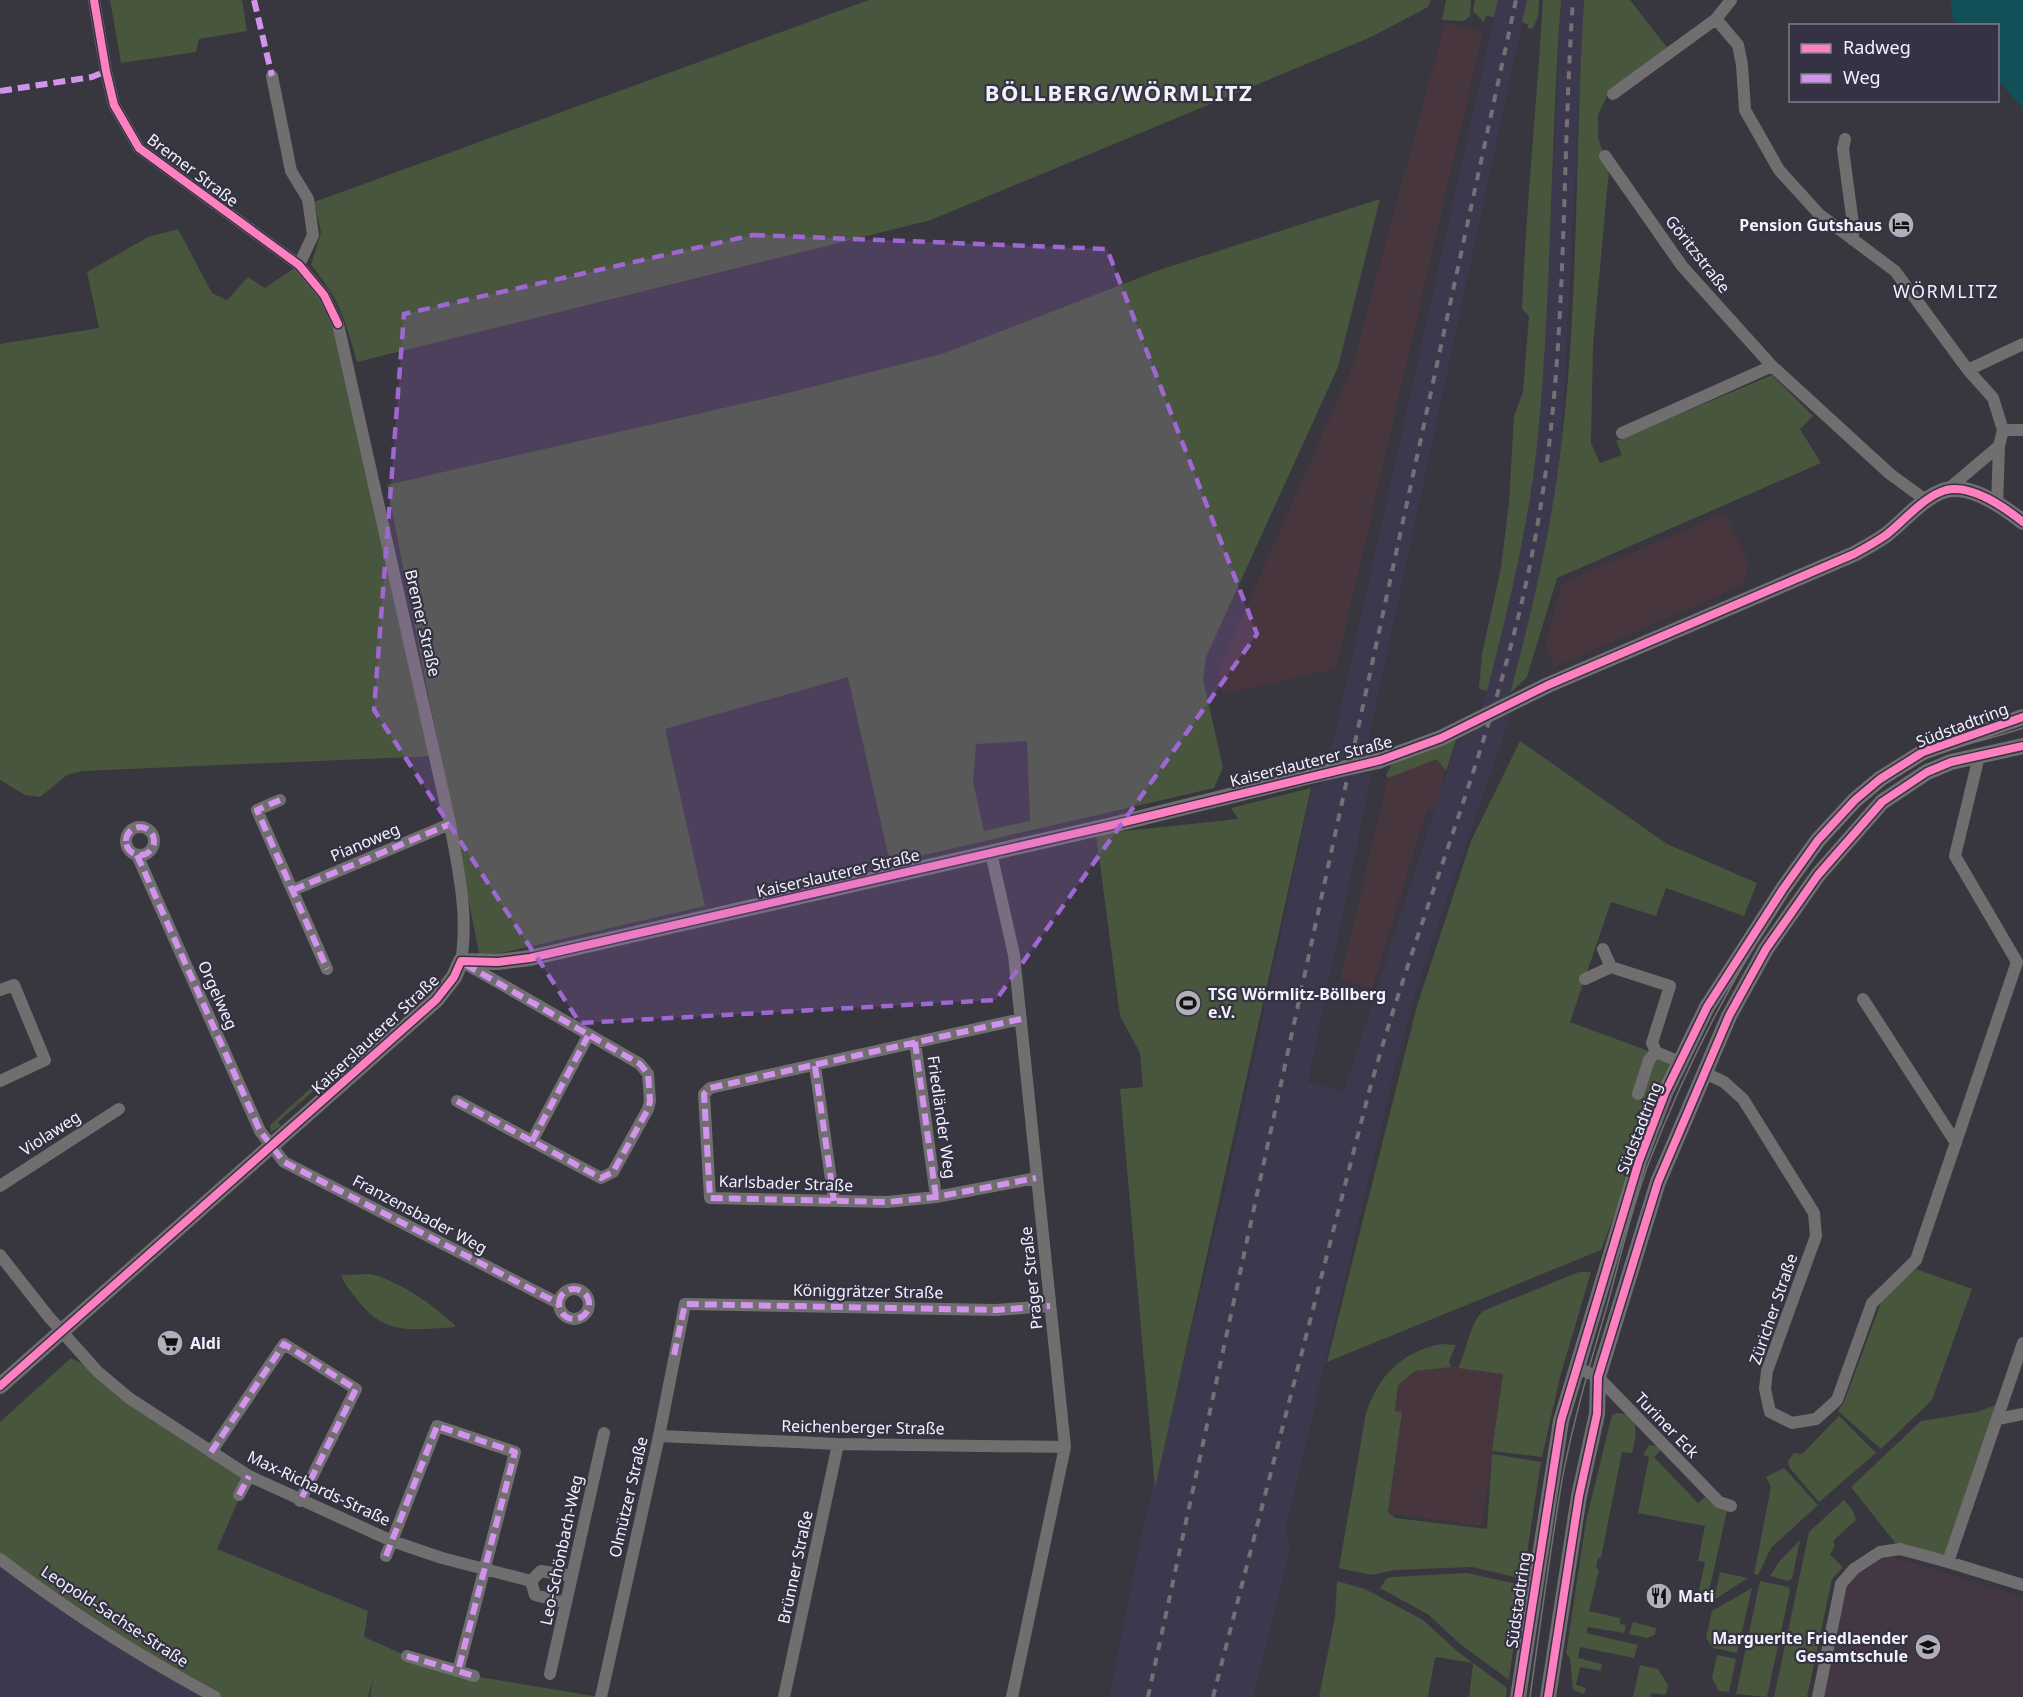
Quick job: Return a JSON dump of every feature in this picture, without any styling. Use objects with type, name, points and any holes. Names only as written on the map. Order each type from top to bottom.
[{"type":"street","name":"Bremer Straße","points":[[94,0],[114,105],[139,148],[299,265],[324,295],[338,324],[450,824],[464,919],[461,961]]},
{"type":"street","points":[[1613,94],[1716,19],[1731,0]]},
{"type":"street","points":[[1716,19],[1738,45],[1742,65],[1745,110],[1779,170],[1819,214],[1895,271],[1968,370],[1993,398],[2002,430],[1996,504]]},
{"type":"street","points":[[272,76],[291,171],[308,199],[313,235],[299,265]]},
{"type":"street","points":[[1845,139],[1843,149],[1853,240]]},
{"type":"street","name":"Göritzstraße","points":[[1605,156],[1682,266],[1772,366],[1890,474],[1927,501]]},
{"type":"street","points":[[1968,370],[2023,344]]},
{"type":"street","points":[[1622,433],[1772,366]]},
{"type":"street","points":[[2002,430],[2023,430]]},
{"type":"street","points":[[1947,490],[1999,446]]},
{"type":"street","points":[[1947,490],[1970,493],[1996,504],[2023,522]]},
{"type":"street","name":"Kaiserslauterer Straße","points":[[0,1386],[436,1000],[454,977],[461,961],[498,962],[530,958],[991,853],[1378,760],[1441,738],[1548,685],[1854,554],[1884,537],[1927,501],[1947,490]]},
{"type":"street","name":"Südstadtring","points":[[1518,1697],[1562,1421],[1639,1161],[1680,1062],[1728,973],[1783,889],[1835,819],[1880,779],[1923,752],[2023,717]]},
{"type":"street","name":"Südstadtring","points":[[1548,1697],[1579,1496],[1597,1414],[1598,1377],[1658,1182],[1729,1016],[1766,949],[1818,875],[1851,834],[1882,802],[1927,772],[1979,756],[2023,746]]},
{"type":"street","name":"Züricher Straße","points":[[1704,1073],[1724,1082],[1743,1100],[1814,1213],[1816,1236],[1767,1371],[1765,1389],[1770,1412],[1792,1423],[1816,1419],[1838,1400],[1872,1303],[1916,1260],[2017,962],[1955,856],[1979,756]]},
{"type":"street","points":[[279,800],[257,810],[327,969]]},
{"type":"street","name":"Pianoweg","points":[[293,890],[450,824]]},
{"type":"street","name":"Prager Straße","points":[[991,853],[1014,955],[1065,1447],[1012,1697]]},
{"type":"street","name":"Orgelweg","points":[[137,855],[260,1131],[271,1147]]},
{"type":"street","points":[[1603,949],[1611,967]]},
{"type":"street","points":[[457,1101],[600,1178],[613,1172],[650,1101],[648,1074],[640,1064],[461,961]]},
{"type":"street","points":[[1585,979],[1611,967],[1670,986],[1652,1037],[1656,1052]]},
{"type":"street","points":[[0,990],[14,985],[45,1060],[0,1081]]},
{"type":"street","points":[[1863,999],[1956,1143]]},
{"type":"street","name":"Karlsbader Straße","points":[[1021,1019],[710,1088],[704,1094],[710,1198],[887,1202],[936,1197],[1036,1178]]},
{"type":"street","points":[[532,1141],[588,1036]]},
{"type":"street","name":"Friedländer Weg","points":[[915,1042],[936,1197]]},
{"type":"street","points":[[1656,1052],[1680,1062]]},
{"type":"street","points":[[1638,1094],[1649,1060],[1656,1052]]},
{"type":"street","points":[[815,1066],[834,1201]]},
{"type":"street","name":"Violaweg","points":[[0,1186],[119,1109]]},
{"type":"street","name":"Franzensbader Weg","points":[[271,1147],[284,1162],[558,1303]]},
{"type":"street","name":"Max-Richards-Straße","points":[[0,1256],[97,1371],[129,1398],[249,1476],[392,1541],[485,1570],[531,1581]]},
{"type":"street","name":"Königgrätzer Straße","points":[[685,1304],[996,1310],[1050,1306]]},
{"type":"street","name":"Olmützer Straße","points":[[601,1697],[659,1436],[685,1304]]},
{"type":"street","points":[[1948,1562],[2023,1343]]},
{"type":"street","points":[[211,1452],[284,1344],[356,1389],[300,1501]]},
{"type":"street","name":"Turiner Eck","points":[[1578,1368],[1598,1377],[1719,1502],[1731,1506]]},
{"type":"street","points":[[1998,1419],[2023,1414]]},
{"type":"street","points":[[386,1556],[437,1426],[515,1452],[458,1671]]},
{"type":"street","name":"Leo-Schönbach-Weg","points":[[550,1674],[604,1433]]},
{"type":"street","name":"Reichenberger Straße","points":[[659,1436],[838,1444],[1065,1447]]},
{"type":"street","name":"Brünner Straße","points":[[784,1697],[838,1444]]},
{"type":"street","points":[[239,1495],[249,1476]]},
{"type":"street","points":[[1818,1697],[1841,1584],[1854,1569],[1880,1552],[1900,1549],[2023,1584]]},
{"type":"street","name":"Leopold-Sachse-Straße","points":[[0,1559],[52,1599],[152,1663],[215,1697]]},
{"type":"street","name":"Max-Richards-Straße","points":[[531,1581],[541,1571],[572,1576]]},
{"type":"street","name":"Max-Richards-Straße","points":[[531,1581],[535,1595],[567,1603]]},
{"type":"street","points":[[407,1656],[474,1676]]},
{"type":"highlighted area","points":[[753,235],[1107,249],[1257,634],[996,1000],[580,1023],[374,710],[404,314]]},
{"type":"shaded area","points":[[1498,0],[1527,0],[1361,775],[1372,773],[1308,1082],[1344,1091],[1457,740],[1475,731],[1506,616],[1524,536],[1537,447],[1546,328],[1561,0],[1584,0],[1562,438],[1550,527],[1532,611],[1503,716],[1512,712],[1417,986],[1395,1068],[1286,1528],[1290,1551],[1253,1697],[1109,1697],[1140,1542],[1227,1183],[1312,789],[1321,785],[1329,760]]},
{"type":"shaded area","points":[[1445,23],[1483,32],[1336,669],[1223,694],[1218,671],[1352,367]]},
{"type":"shaded area","points":[[1725,513],[1749,562],[1743,585],[1554,667],[1545,647],[1562,583]]},
{"type":"shaded area","points":[[1438,758],[1446,771],[1434,811],[1427,809],[1372,989],[1340,979],[1388,778]]},
{"type":"shaded area","points":[[1451,1367],[1503,1373],[1482,1526],[1388,1513],[1402,1412],[1395,1411],[1398,1385],[1415,1371]]},
{"type":"shaded area","name":"Marguerite Friedlaender Gesamtschule","points":[[1884,1554],[2023,1597],[2023,1697],[1821,1697],[1844,1595],[1857,1571]]},
{"type":"shaded area","points":[[0,1559],[217,1697],[0,1697]]},
{"type":"green space","points":[[110,0],[242,0],[247,31],[199,39],[196,52],[121,63]]},
{"type":"green space","points":[[869,0],[1431,0],[1428,7],[1371,37],[931,220],[357,362],[349,334],[335,300],[311,265],[321,232],[314,202]]},
{"type":"green space","points":[[1446,0],[1471,0],[1470,16],[1464,21],[1442,20]]},
{"type":"green space","points":[[1475,0],[1498,0],[1494,17],[1486,16],[1484,22],[1473,11]]},
{"type":"green space","points":[[1527,0],[1539,0],[1538,17],[1533,28],[1528,29],[1528,25],[1522,22]]},
{"type":"green space","points":[[1543,0],[1561,0],[1542,390],[1537,446],[1523,539],[1487,691],[1479,689],[1482,654],[1501,568],[1509,503],[1514,416],[1523,392],[1529,316],[1522,309]]},
{"type":"green space","points":[[1584,0],[1630,0],[1669,50],[1607,96],[1598,115],[1598,138],[1609,169],[1593,345],[1591,443],[1600,463],[1622,455],[1616,441],[1772,375],[1813,416],[1800,429],[1821,463],[1557,578],[1527,677],[1510,693],[1541,567],[1562,439],[1574,275]]},
{"type":"green space","points":[[1380,199],[1338,367],[1206,657],[1203,680],[1223,767],[1214,788],[890,863],[848,677],[665,729],[705,906],[480,958],[387,485],[776,396],[942,354],[1162,269]],"holes":[[[1027,741],[1030,821],[984,831],[973,782],[976,744]]]},
{"type":"green space","points":[[178,229],[212,293],[227,300],[248,277],[265,288],[299,265],[338,324],[435,756],[82,771],[67,775],[40,797],[25,795],[0,780],[0,344],[99,328],[87,272],[148,237]]},
{"type":"green space","points":[[1456,740],[1446,771],[1437,759],[1388,778],[1386,775],[1392,764]]},
{"type":"green space","points":[[1520,741],[1667,844],[1757,883],[1744,916],[1666,888],[1656,916],[1611,902],[1570,1022],[1673,1060],[1601,1250],[1327,1362],[1417,1006],[1471,841]]},
{"type":"green space","name":"TSG Wörmlitz-Böllberg e.V.","points":[[1311,788],[1155,1488],[1120,1089],[1143,1087],[1140,1053],[1120,1016],[1096,834],[1238,819],[1231,808]]},
{"type":"green space","points":[[321,1079],[333,1081],[323,1089],[319,1086],[278,1122],[281,1126],[271,1132],[270,1125]]},
{"type":"green space","points":[[1916,1269],[1972,1289],[1932,1400],[1881,1449],[1838,1411],[1844,1402],[1882,1300]]},
{"type":"green space","points":[[1579,1272],[1591,1272],[1560,1377],[1542,1457],[1492,1451],[1503,1374],[1458,1368],[1472,1328],[1485,1310]]},
{"type":"green space","points":[[371,1274],[416,1295],[446,1317],[455,1327],[400,1328],[377,1319],[356,1298],[341,1275]]},
{"type":"green space","points":[[1442,1344],[1456,1345],[1449,1361],[1451,1367],[1415,1371],[1398,1385],[1395,1411],[1402,1412],[1388,1512],[1395,1518],[1487,1529],[1492,1454],[1541,1462],[1523,1579],[1472,1567],[1395,1570],[1371,1575],[1339,1568],[1366,1413],[1371,1399],[1385,1376],[1404,1359],[1415,1352]]},
{"type":"green space","points":[[71,1358],[97,1371],[249,1476],[217,1549],[368,1611],[364,1637],[407,1656],[474,1676],[600,1697],[370,1697],[373,1679],[368,1697],[215,1697],[0,1559],[0,1422]]},
{"type":"green space","points":[[2003,1402],[1948,1562],[1900,1549],[1851,1487],[1921,1421],[1977,1412]]},
{"type":"green space","points":[[1617,1413],[1625,1415],[1634,1422],[1636,1433],[1632,1453],[1622,1452],[1601,1558],[1598,1558],[1596,1567],[1599,1570],[1589,1611],[1620,1618],[1620,1624],[1626,1625],[1624,1633],[1588,1627],[1586,1633],[1638,1645],[1634,1658],[1580,1647],[1578,1658],[1602,1664],[1601,1671],[1580,1667],[1576,1685],[1586,1688],[1584,1694],[1573,1690],[1570,1658],[1566,1654],[1586,1521],[1612,1415]]},
{"type":"green space","points":[[1839,1416],[1876,1453],[1819,1502],[1789,1467],[1788,1461],[1794,1453],[1802,1454]]},
{"type":"green space","points":[[1649,1445],[1661,1450],[1654,1457],[1698,1503],[1705,1497],[1716,1507],[1727,1511],[1708,1596],[1698,1594],[1705,1562],[1698,1561],[1705,1526],[1638,1513],[1649,1457],[1643,1455]]},
{"type":"green space","points":[[1784,1468],[1818,1505],[1771,1548],[1758,1575],[1754,1574],[1771,1487],[1766,1477]]},
{"type":"green space","points":[[1844,1500],[1853,1511],[1856,1520],[1833,1541],[1835,1545],[1830,1555],[1843,1567],[1832,1579],[1807,1697],[1774,1697],[1809,1532]]},
{"type":"green space","points":[[1800,1540],[1792,1579],[1788,1581],[1770,1576],[1779,1562]]},
{"type":"green space","points":[[1720,1572],[1748,1578],[1714,1600]]},
{"type":"green space","points":[[1467,1573],[1522,1585],[1509,1680],[1460,1644],[1429,1615],[1380,1588],[1387,1578],[1392,1577]]},
{"type":"green space","points":[[1337,1581],[1365,1589],[1423,1620],[1457,1651],[1507,1688],[1506,1697],[1469,1697],[1473,1663],[1435,1657],[1428,1697],[1319,1697],[1335,1617]]},
{"type":"green space","points":[[1760,1581],[1788,1587],[1790,1590],[1767,1697],[1736,1694]]},
{"type":"green space","points":[[1752,1588],[1737,1653],[1713,1648],[1706,1638],[1712,1611]]},
{"type":"green space","points":[[1633,1622],[1656,1628],[1655,1635],[1647,1638],[1629,1634]]},
{"type":"green space","points":[[1717,1655],[1736,1659],[1729,1692],[1719,1691],[1712,1678]]},
{"type":"green space","points":[[1640,1665],[1658,1669],[1668,1685],[1666,1695],[1652,1693],[1650,1697],[1633,1697]]},
{"type":"water","points":[[1951,0],[2023,0],[2023,108],[1999,82],[1999,24],[1957,24],[1952,17]]},
{"type":"tram line","points":[[1530,1697],[1562,1480],[1582,1393],[1643,1180],[1660,1134],[1697,1051],[1740,971],[1783,900],[1815,856],[1850,815],[1890,780],[1922,760],[2023,728]]},
{"type":"railway","points":[[1148,1697],[1516,0]]},
{"type":"railway","points":[[1213,1697],[1369,1092],[1413,950],[1484,738],[1523,595],[1548,457],[1554,392],[1559,327],[1573,0]]},
{"type":"marked path","points":[[254,0],[272,76]]},
{"type":"marked path","points":[[0,91],[92,77],[106,71]]},
{"type":"marked path","points":[[280,800],[257,810],[327,969]]},
{"type":"marked path","points":[[293,890],[450,824]]},
{"type":"marked path","points":[[140,827],[150,831],[154,841],[150,851],[140,855],[130,851],[126,841],[130,831],[140,827]]},
{"type":"marked path","points":[[137,855],[260,1131],[284,1162],[558,1303]]},
{"type":"marked path","points":[[457,1101],[601,1178],[613,1172],[648,1109],[650,1101],[648,1074],[640,1064],[463,963]]},
{"type":"marked path","points":[[1021,1019],[710,1088],[704,1094],[710,1198],[887,1202],[936,1197],[1036,1178]]},
{"type":"marked path","points":[[532,1141],[588,1036]]},
{"type":"marked path","points":[[915,1042],[936,1197]]},
{"type":"marked path","points":[[815,1066],[834,1201]]},
{"type":"marked path","points":[[574,1289],[585,1293],[589,1304],[585,1315],[574,1319],[563,1315],[559,1304],[563,1293],[574,1289]]},
{"type":"marked path","points":[[674,1355],[685,1304],[996,1310],[1050,1306]]},
{"type":"marked path","points":[[211,1452],[284,1344],[356,1389],[300,1501]]},
{"type":"marked path","points":[[386,1556],[437,1426],[515,1452],[458,1671],[474,1676]]},
{"type":"marked path","points":[[239,1495],[249,1476]]},
{"type":"marked path","points":[[407,1656],[458,1671]]},
{"type":"cycle path","points":[[94,0],[114,105],[139,148],[299,265],[324,295],[338,324]]},
{"type":"cycle path","points":[[0,1386],[436,1000],[454,977],[461,961],[498,962],[530,958],[1108,826],[1381,760],[1441,738],[1548,685],[1854,554],[1886,535],[1914,510],[1946,490],[1966,490],[1987,498],[2023,522]]},
{"type":"cycle path","points":[[1518,1697],[1561,1421],[1639,1161],[1665,1093],[1707,1007],[1783,889],[1818,840],[1855,800],[1880,779],[1923,752],[2023,717]]},
{"type":"cycle path","points":[[1548,1697],[1579,1496],[1597,1414],[1598,1377],[1658,1182],[1729,1016],[1766,949],[1818,875],[1882,802],[1927,772],[1951,762],[2023,746]]},
{"type":"place","name":"Pension Gutshaus","points":[[1901,225]]},
{"type":"place","name":"TSG Wörmlitz-Böllberg e.V.","points":[[1188,1003]]},
{"type":"place","name":"Aldi","points":[[170,1343]]},
{"type":"place","name":"Mati","points":[[1659,1596]]},
{"type":"place","name":"Marguerite Friedlaender Gesamtschule","points":[[1928,1647]]},
{"type":"district","name":"BÖLLBERG/WÖRMLITZ","points":[[1119,93]]},
{"type":"district","name":"WÖRMLITZ","points":[[1946,292]]}]
